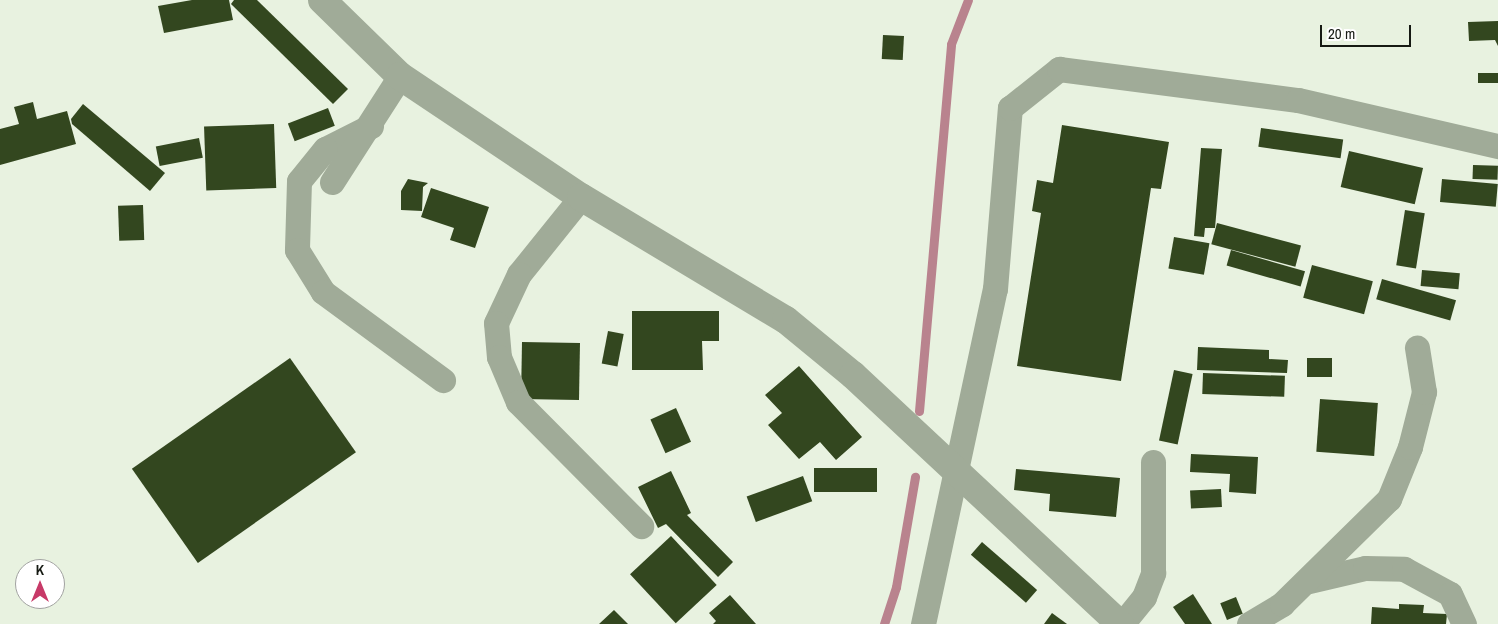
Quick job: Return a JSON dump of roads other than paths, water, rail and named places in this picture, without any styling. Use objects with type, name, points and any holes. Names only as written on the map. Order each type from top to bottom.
[{"type":"street","points":[[322,0],[400,76],[582,197],[786,320],[958,471],[1121,624],[1144,597],[1153,574],[1153,462]]},
{"type":"street","points":[[923,624],[958,471],[995,289],[1010,108],[1059,69],[1298,100],[1498,146]]},
{"type":"street","points":[[332,182],[371,126],[400,76]]},
{"type":"street","points":[[371,126],[325,149],[299,181],[297,250],[323,292],[443,380]]},
{"type":"street","points":[[582,197],[519,274],[496,323],[499,357],[518,402],[641,526]]},
{"type":"street","points":[[1249,624],[1282,604],[1307,582],[1390,499],[1410,447],[1424,392],[1416,348]]},
{"type":"street","points":[[1307,582],[1365,568],[1404,569],[1450,594],[1464,624]]},
{"type":"waterway","points":[[919,411],[951,44],[968,0]]},
{"type":"waterway","points":[[884,624],[896,587],[915,477]]}]
